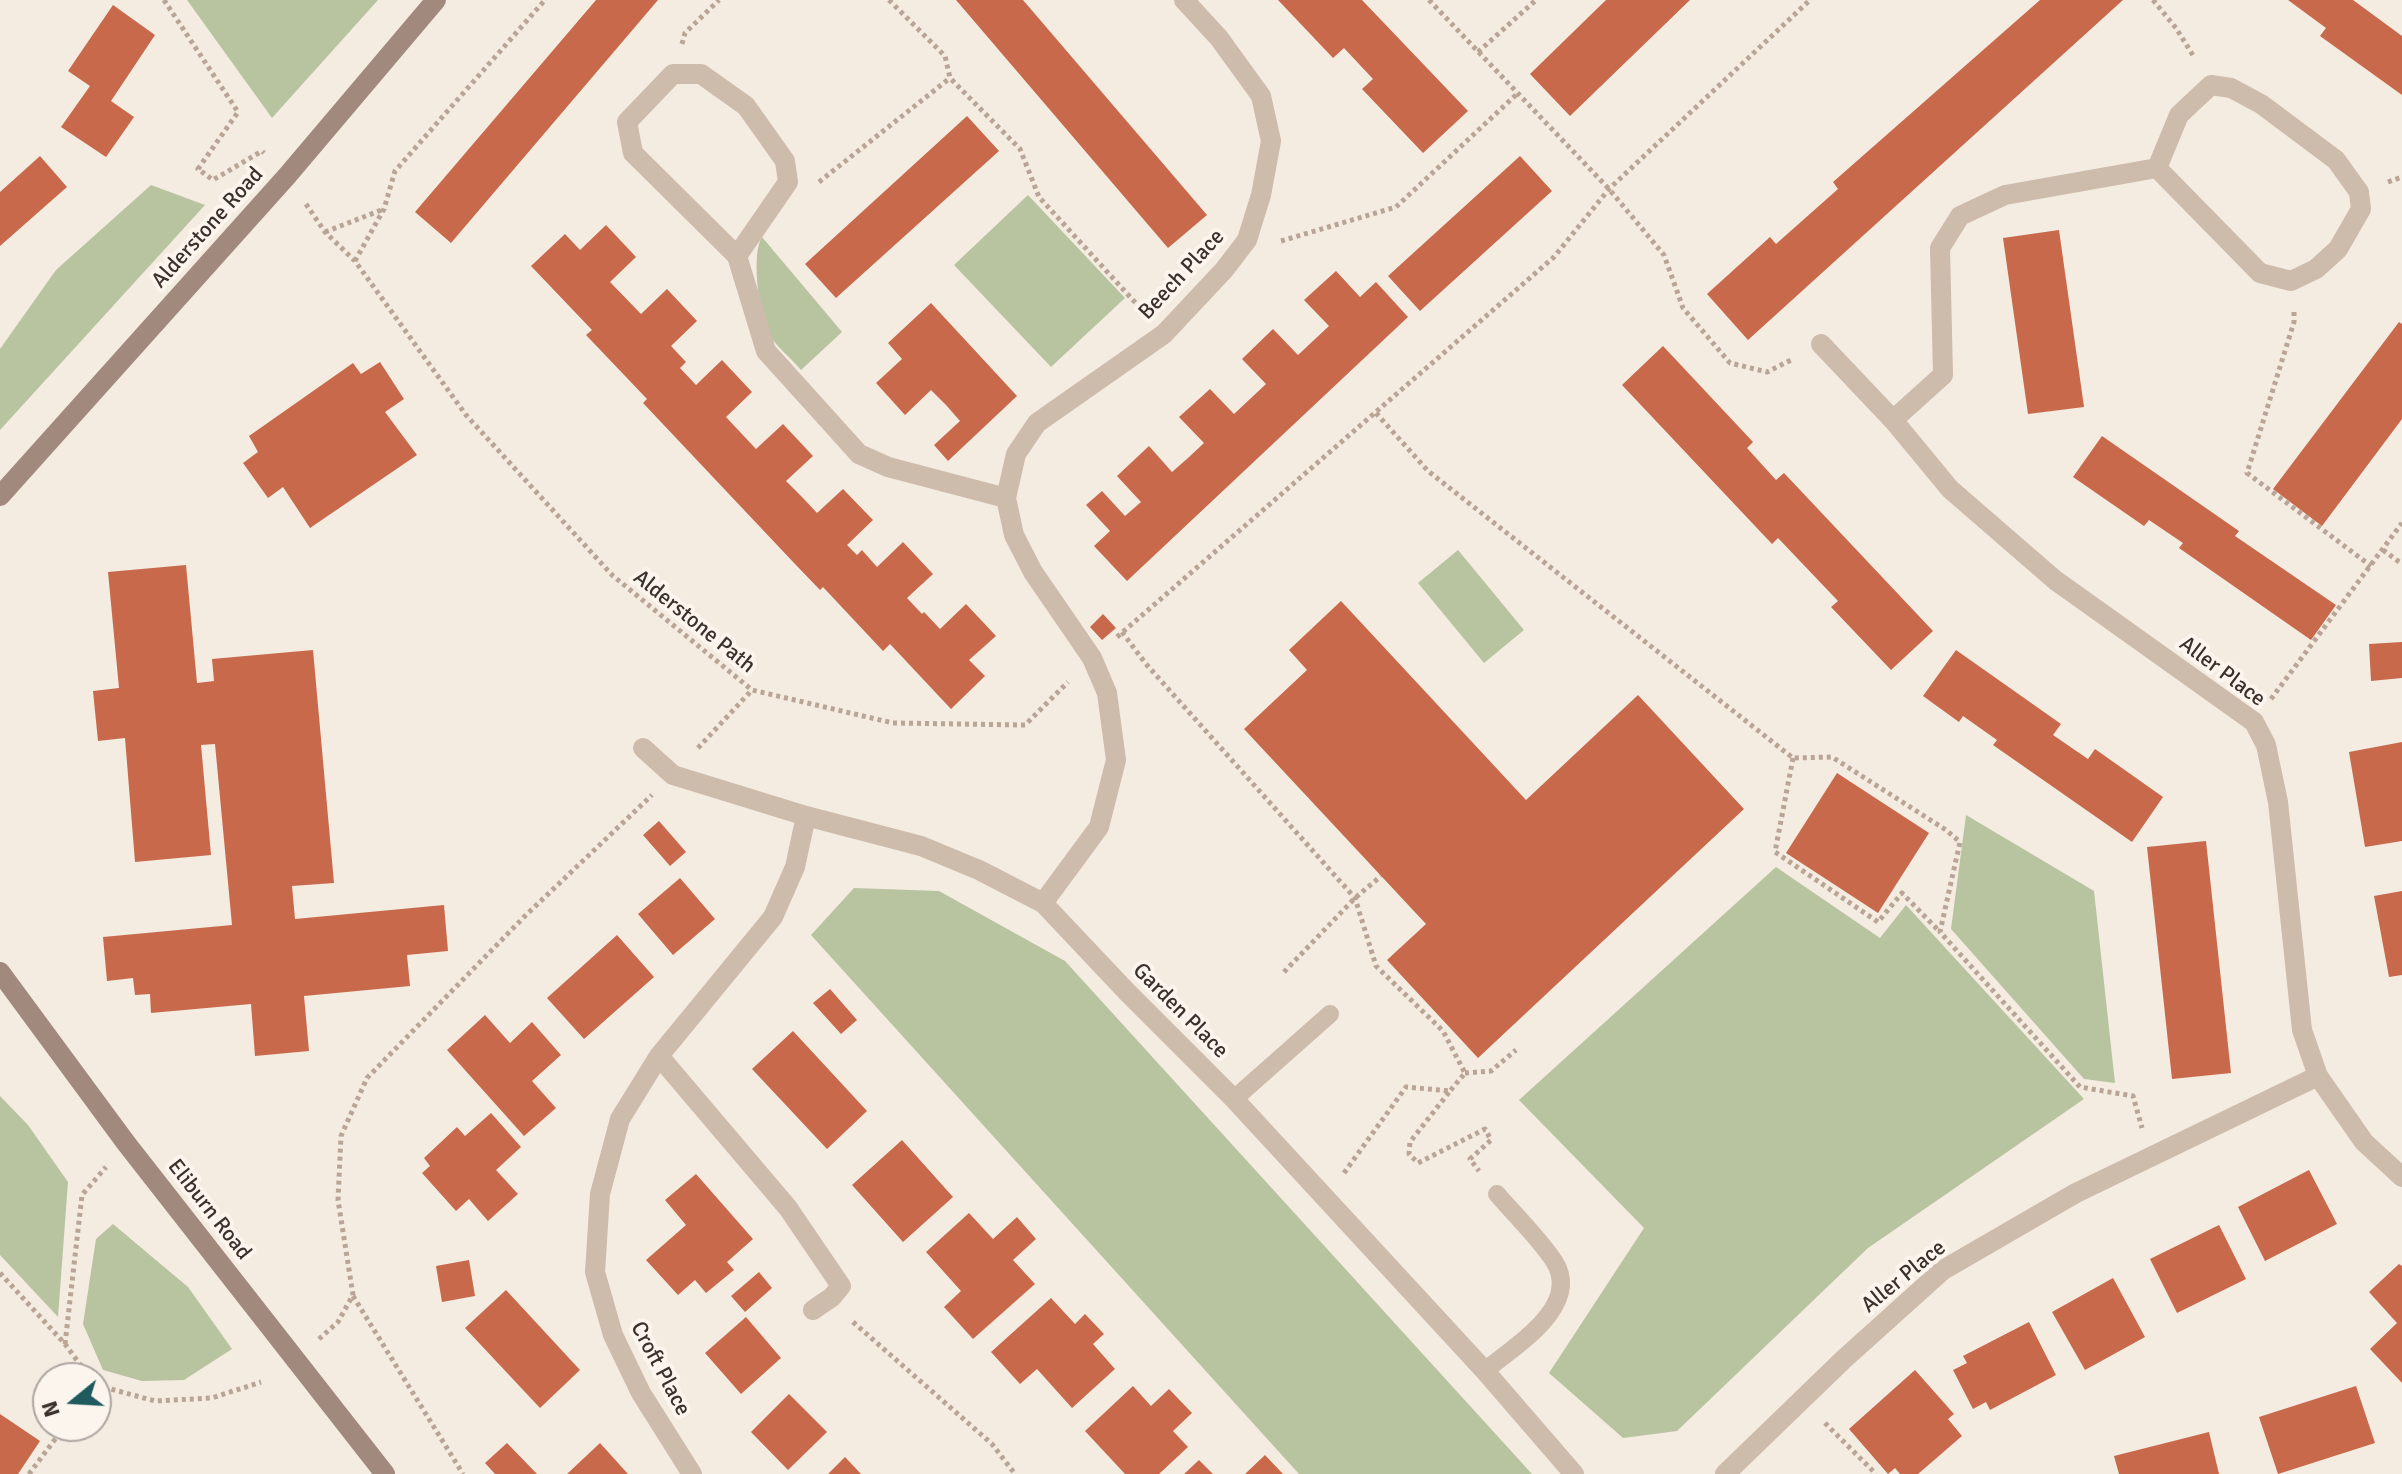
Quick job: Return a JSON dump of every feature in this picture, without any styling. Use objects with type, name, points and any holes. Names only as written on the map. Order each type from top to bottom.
[{"type":"street","name":"Alderstone Road","points":[[3,490],[287,176],[436,0]]},
{"type":"street","name":"Beech Place","points":[[1043,903],[1099,827],[1116,760],[1107,693],[1092,658],[1033,572],[1014,535],[1006,498],[1016,454],[1037,423],[1164,334],[1224,270],[1247,240],[1261,195],[1271,141],[1261,96],[1219,38],[1184,0]]},
{"type":"street","points":[[737,256],[788,182],[785,161],[746,106],[701,74],[673,74],[627,122],[633,153],[737,256],[766,351],[859,454],[888,467],[1006,498]]},
{"type":"street","points":[[2211,85],[2231,88],[2261,104],[2336,160],[2359,192],[2361,209],[2338,249],[2316,269],[2291,281],[2260,273],[2157,168],[2179,115],[2211,85]]},
{"type":"street","points":[[1893,420],[1943,375],[1940,248],[1960,216],[2005,195],[2157,168]]},
{"type":"street","name":"Aller Place","points":[[1821,344],[1893,420],[1950,489],[2055,580],[2254,722],[2266,745],[2278,802],[2302,1030],[2318,1076],[2364,1142],[2402,1177]]},
{"type":"street","name":"Garden Place","points":[[643,748],[673,775],[806,816],[921,846],[979,870],[1043,903],[1327,1199],[1485,1371],[1574,1474]]},
{"type":"street","name":"Croft Place","points":[[692,1474],[641,1393],[613,1335],[595,1272],[600,1194],[620,1119],[659,1056],[773,917],[795,867],[806,816]]},
{"type":"street","name":"Eliburn Road","points":[[0,972],[126,1143],[385,1474]]},
{"type":"street","points":[[659,1056],[788,1208],[841,1286],[832,1297],[813,1310]]},
{"type":"street","name":"Aller Place","points":[[1725,1474],[1943,1270],[2076,1193],[2318,1076]]},
{"type":"lane","points":[[1234,1099],[1330,1014]]},
{"type":"lane","points":[[1485,1371],[1554,1310],[1562,1286],[1555,1262],[1497,1194]]},
{"type":"path","points":[[164,0],[238,112],[198,169],[213,180],[262,151],[287,176]]},
{"type":"path","points":[[355,261],[384,209],[395,171],[545,0]]},
{"type":"path","points":[[673,74],[685,33],[719,0]]},
{"type":"path","points":[[889,0],[945,56],[950,78],[1020,149],[1039,197],[1164,334]]},
{"type":"path","points":[[1429,0],[1609,189],[1664,255],[1683,308],[1730,363],[1767,372],[1821,344]]},
{"type":"path","points":[[1478,52],[1536,0]]},
{"type":"path","points":[[752,690],[893,723],[1025,725],[1092,658],[1554,257],[1609,189],[1810,0]]},
{"type":"path","points":[[2153,0],[2176,28],[2211,85]]},
{"type":"path","points":[[788,182],[806,192],[950,78]]},
{"type":"path","points":[[1247,240],[1277,242],[1396,207],[1518,93]]},
{"type":"path","name":"Alderstone Path","points":[[353,1295],[338,1200],[341,1136],[367,1078],[525,916],[673,775],[752,690],[612,575],[466,415],[355,261],[325,232],[384,209]]},
{"type":"path","points":[[2291,281],[2294,322],[2247,473],[2371,566]]},
{"type":"path","points":[[1376,413],[1428,471],[1793,758],[1832,757],[1960,842],[1940,932]]},
{"type":"path","points":[[2254,722],[2402,523]]},
{"type":"path","points":[[2383,550],[2402,564]]},
{"type":"path","points":[[1122,632],[1146,664],[1355,898],[1376,966],[1443,1031],[1465,1073]]},
{"type":"path","points":[[1793,758],[1775,852],[1878,922],[1902,893],[2080,1087],[2133,1096],[2149,1156]]},
{"type":"path","points":[[1284,972],[1355,898],[1381,876]]},
{"type":"path","points":[[1497,1194],[1470,1159],[1491,1140],[1485,1129],[1418,1163],[1409,1154],[1410,1142],[1465,1073],[1491,1071],[1516,1050]]},
{"type":"path","points":[[1327,1199],[1406,1087],[1450,1091]]},
{"type":"path","points":[[65,1344],[82,1195],[126,1143]]},
{"type":"path","points":[[0,1273],[78,1362]]},
{"type":"path","points":[[314,1344],[338,1322],[353,1295],[463,1474]]},
{"type":"path","points":[[832,1297],[853,1322],[992,1444],[1015,1474]]},
{"type":"path","points":[[112,1389],[155,1401],[212,1398],[261,1382]]},
{"type":"path","points":[[1801,1400],[1876,1474]]},
{"type":"path","points":[[29,1474],[53,1442]]},
{"type":"green space","points":[[187,0],[378,0],[272,118]]},
{"type":"green space","points":[[151,185],[205,205],[0,430],[0,349],[56,270]]},
{"type":"green space","points":[[1028,195],[1125,298],[1051,367],[954,265]]},
{"type":"green space","points":[[762,237],[842,332],[801,370],[774,341],[764,322],[757,269]]},
{"type":"green space","points":[[1458,550],[1524,630],[1484,663],[1418,583]]},
{"type":"green space","points":[[1966,815],[2094,891],[2115,1083],[2084,1079],[1951,929]]},
{"type":"green space","points":[[1776,867],[1880,938],[1906,905],[2084,1099],[1868,1248],[1677,1431],[1623,1438],[1549,1373],[1644,1228],[1519,1100]]},
{"type":"green space","points":[[854,888],[939,891],[1065,961],[1532,1474],[1299,1474],[811,935]]},
{"type":"green space","points":[[0,1096],[28,1125],[68,1182],[58,1317],[0,1255]]},
{"type":"green space","points":[[113,1224],[188,1287],[232,1349],[184,1380],[142,1381],[112,1373],[112,1362],[100,1362],[83,1324],[96,1239]]},
{"type":"building","points":[[596,0],[658,0],[451,243],[415,212]]},
{"type":"building","points":[[956,0],[1023,0],[1207,215],[1168,248]]},
{"type":"building","points":[[1278,0],[1362,0],[1468,111],[1423,153],[1362,89],[1373,79],[1344,48],[1333,58]]},
{"type":"building","points":[[1606,0],[1690,0],[1570,116],[1530,74]]},
{"type":"building","points":[[2040,0],[2123,0],[1748,340],[1707,294],[1770,237],[1776,244],[1838,189],[1833,182]]},
{"type":"building","points":[[2288,0],[2353,0],[2402,36],[2402,95],[2320,36],[2326,28]]},
{"type":"building","points":[[113,5],[155,35],[111,101],[134,117],[106,157],[61,127],[90,86],[68,71]]},
{"type":"building","points":[[967,116],[999,151],[836,298],[805,264]]},
{"type":"building","points":[[40,156],[67,187],[0,246],[0,192]]},
{"type":"building","points":[[1520,156],[1552,191],[1420,311],[1388,276]]},
{"type":"building","points":[[606,225],[636,257],[610,282],[641,314],[667,289],[697,321],[671,346],[686,362],[680,368],[696,385],[722,360],[752,392],[726,417],[756,449],[783,424],[813,456],[786,481],[817,513],[843,489],[873,520],[847,545],[857,555],[862,550],[877,567],[903,542],[933,574],[907,598],[940,629],[966,604],[996,636],[969,660],[985,676],[951,709],[890,644],[883,651],[823,587],[820,590],[795,564],[643,403],[647,399],[586,335],[592,330],[531,266],[565,234],[580,250]]},
{"type":"building","points":[[2059,230],[2084,407],[2028,414],[2003,238]]},
{"type":"building","points":[[1336,271],[1360,297],[1376,282],[1408,317],[1127,581],[1094,546],[1110,531],[1086,505],[1102,491],[1125,516],[1141,502],[1117,476],[1149,446],[1172,472],[1188,458],[1204,443],[1179,417],[1210,389],[1234,414],[1266,384],[1242,359],[1273,329],[1298,355],[1329,326],[1304,300]]},
{"type":"building","points":[[931,303],[1017,396],[948,461],[934,445],[960,421],[946,405],[931,390],[905,415],[876,383],[902,359],[888,343]]},
{"type":"building","points":[[2399,322],[2402,324],[2402,419],[2322,526],[2273,489]]},
{"type":"building","points":[[1663,346],[1753,442],[1747,448],[1776,480],[1784,473],[1933,631],[1891,670],[1831,607],[1838,601],[1778,538],[1772,544],[1622,385]]},
{"type":"building","points":[[380,362],[404,399],[385,412],[417,455],[310,528],[283,487],[268,498],[243,463],[258,452],[249,436],[353,363],[361,374]]},
{"type":"building","points":[[2102,436],[2239,531],[2235,536],[2336,605],[2311,640],[2179,548],[2183,543],[2149,520],[2144,526],[2073,477]]},
{"type":"building","points":[[186,565],[197,683],[214,681],[212,659],[313,650],[334,883],[292,886],[295,919],[444,905],[448,951],[407,955],[410,986],[304,996],[309,1051],[255,1056],[251,1004],[151,1013],[150,994],[135,995],[133,978],[107,981],[103,937],[232,925],[215,744],[201,745],[211,855],[135,862],[125,738],[98,741],[93,691],[119,688],[108,572]]},
{"type":"building","points":[[1341,601],[1526,800],[1638,695],[1744,809],[1478,1058],[1387,960],[1426,924],[1244,729],[1307,670],[1289,650]]},
{"type":"building","points":[[1103,614],[1116,628],[1102,640],[1090,627]]},
{"type":"building","points":[[2402,642],[2402,678],[2371,681],[2369,644]]},
{"type":"building","points":[[1956,650],[2061,724],[2053,735],[2088,759],[2095,749],[2163,797],[2132,842],[1993,745],[1997,740],[1963,716],[1959,722],[1923,696]]},
{"type":"building","points":[[2402,742],[2402,841],[2365,847],[2349,752]]},
{"type":"building","points":[[1837,773],[1929,833],[1878,913],[1786,853]]},
{"type":"building","points":[[659,821],[686,852],[670,866],[643,835]]},
{"type":"building","points":[[2206,841],[2231,1073],[2172,1079],[2147,847]]},
{"type":"building","points":[[680,878],[715,919],[673,955],[638,914]]},
{"type":"building","points":[[2402,891],[2402,975],[2389,977],[2374,896]]},
{"type":"building","points":[[617,935],[654,977],[584,1039],[547,998]]},
{"type":"building","points":[[830,989],[857,1020],[841,1034],[813,1003]]},
{"type":"building","points":[[485,1015],[510,1043],[532,1022],[561,1055],[532,1081],[556,1108],[524,1136],[447,1050]]},
{"type":"building","points":[[793,1031],[867,1111],[827,1149],[752,1069]]},
{"type":"building","points":[[491,1113],[521,1147],[496,1170],[518,1194],[488,1221],[469,1199],[456,1211],[422,1173],[430,1166],[424,1158],[457,1127],[465,1136]]},
{"type":"building","points":[[902,1140],[953,1197],[903,1242],[852,1185]]},
{"type":"building","points":[[2309,1170],[2337,1224],[2265,1261],[2238,1207]]},
{"type":"building","points":[[696,1174],[753,1239],[727,1262],[734,1270],[706,1293],[695,1280],[678,1295],[646,1260],[686,1225],[665,1200]]},
{"type":"building","points":[[969,1213],[993,1239],[1017,1217],[1036,1239],[1013,1260],[1035,1284],[973,1339],[944,1307],[961,1291],[926,1252]]},
{"type":"building","points":[[2219,1225],[2246,1279],[2177,1313],[2150,1259]]},
{"type":"building","points":[[469,1260],[475,1296],[442,1302],[436,1266]]},
{"type":"building","points":[[2399,1264],[2402,1266],[2402,1383],[2370,1349],[2397,1323],[2369,1292]]},
{"type":"building","points":[[759,1272],[772,1288],[745,1312],[731,1296]]},
{"type":"building","points":[[2113,1278],[2145,1337],[2085,1370],[2052,1312]]},
{"type":"building","points":[[506,1290],[580,1370],[540,1408],[465,1328]]},
{"type":"building","points":[[1051,1298],[1075,1324],[1085,1314],[1104,1334],[1093,1344],[1115,1369],[1072,1408],[1037,1369],[1020,1384],[991,1352]]},
{"type":"building","points":[[746,1317],[781,1358],[741,1394],[705,1353]]},
{"type":"building","points":[[2029,1322],[2056,1375],[1990,1410],[1986,1402],[1973,1409],[1953,1370],[1967,1363],[1963,1356]]},
{"type":"building","points":[[1915,1370],[1954,1414],[1948,1419],[1962,1436],[1918,1474],[1900,1474],[1895,1468],[1888,1474],[1849,1429]]},
{"type":"building","points":[[1133,1386],[1151,1406],[1169,1389],[1192,1413],[1173,1431],[1188,1447],[1159,1474],[1125,1474],[1085,1431]]},
{"type":"building","points":[[2356,1386],[2375,1443],[2278,1474],[2259,1417]]},
{"type":"building","points":[[789,1394],[827,1432],[788,1470],[751,1432]]},
{"type":"building","points":[[0,1414],[32,1436],[32,1442],[39,1442],[18,1474],[0,1474]]},
{"type":"building","points":[[2209,1432],[2219,1474],[2119,1474],[2114,1456]]},
{"type":"building","points":[[507,1443],[537,1474],[495,1474],[485,1463]]},
{"type":"building","points":[[600,1443],[628,1474],[567,1474]]},
{"type":"building","points":[[1265,1455],[1283,1474],[1245,1474]]},
{"type":"building","points":[[845,1457],[861,1474],[828,1474]]},
{"type":"building","points":[[1199,1460],[1213,1474],[1184,1474]]}]
